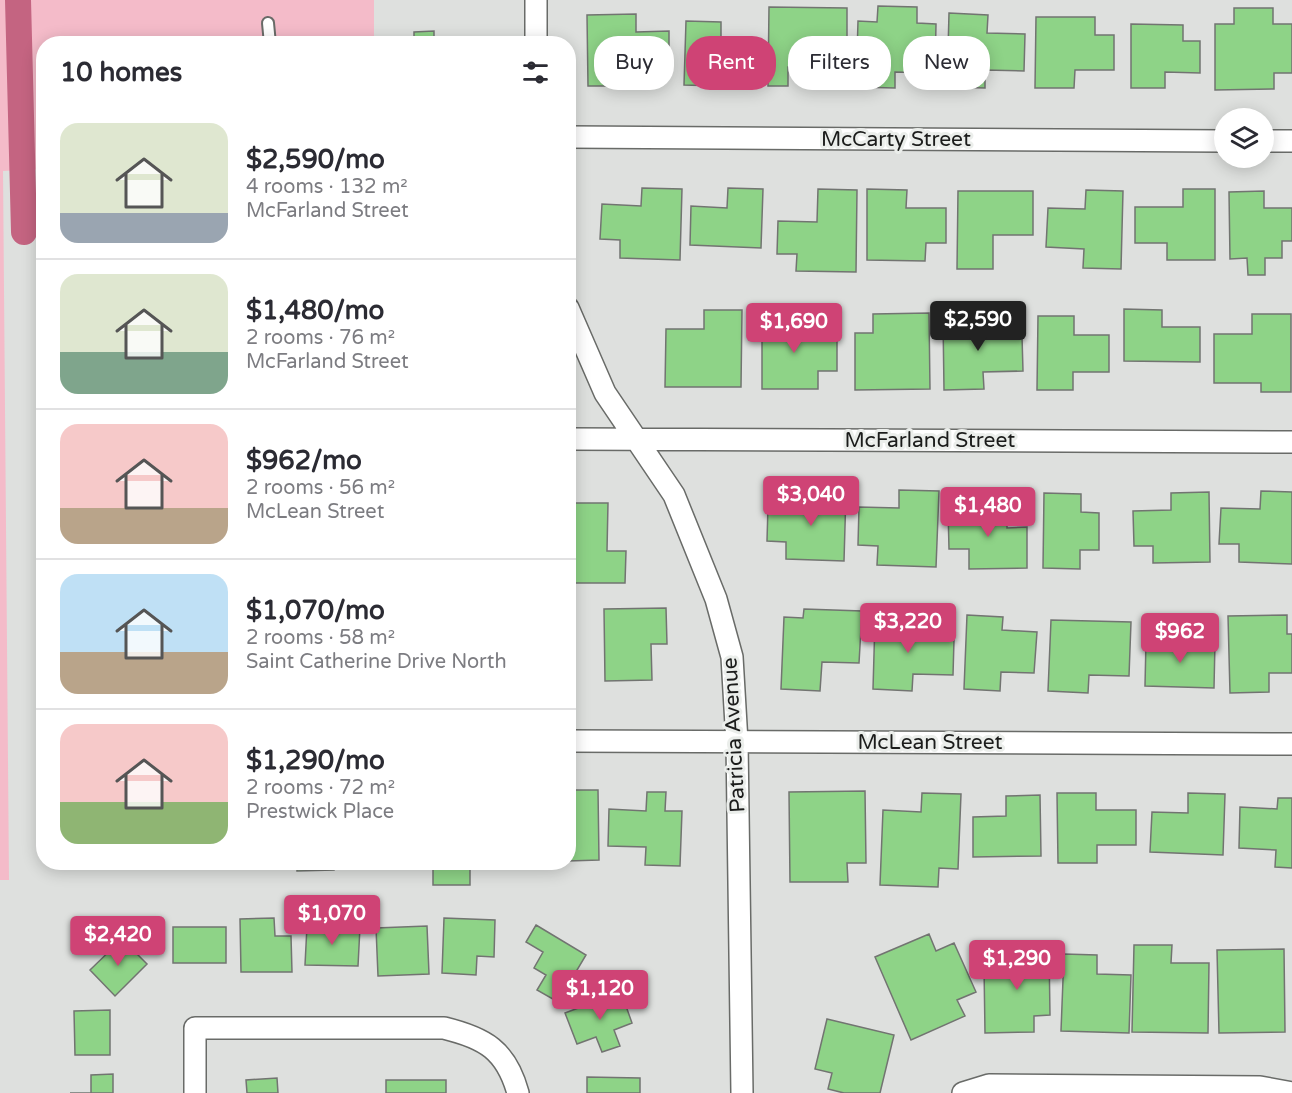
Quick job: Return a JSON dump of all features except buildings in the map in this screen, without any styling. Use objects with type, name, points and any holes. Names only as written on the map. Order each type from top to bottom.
[{"type":"street","points":[[536,0],[536,36]]},
{"type":"street","name":"McCarty Street","points":[[576,137],[1214,141]]},
{"type":"street","points":[[1274,141],[1292,141]]},
{"type":"street","name":"Patricia Avenue","points":[[576,326],[605,393],[674,495],[698,548],[716,599],[732,657],[737,742],[742,1093]]},
{"type":"street","name":"McFarland Street","points":[[576,439],[1292,442]]},
{"type":"street","name":"McLean Street","points":[[576,741],[1292,744]]},
{"type":"street","points":[[195,1093],[195,1028],[444,1028],[475,1035],[499,1052],[513,1075],[518,1093]]},
{"type":"street","points":[[963,1093],[989,1085],[1260,1087],[1292,1093]]},
{"type":"lane","points":[[268,23],[269,36]]},
{"type":"shaded area","points":[[0,0],[374,0],[374,36],[36,36],[36,169],[3,171],[9,880],[0,880]]},
{"type":"waterway","points":[[18,0],[24,232]]}]
